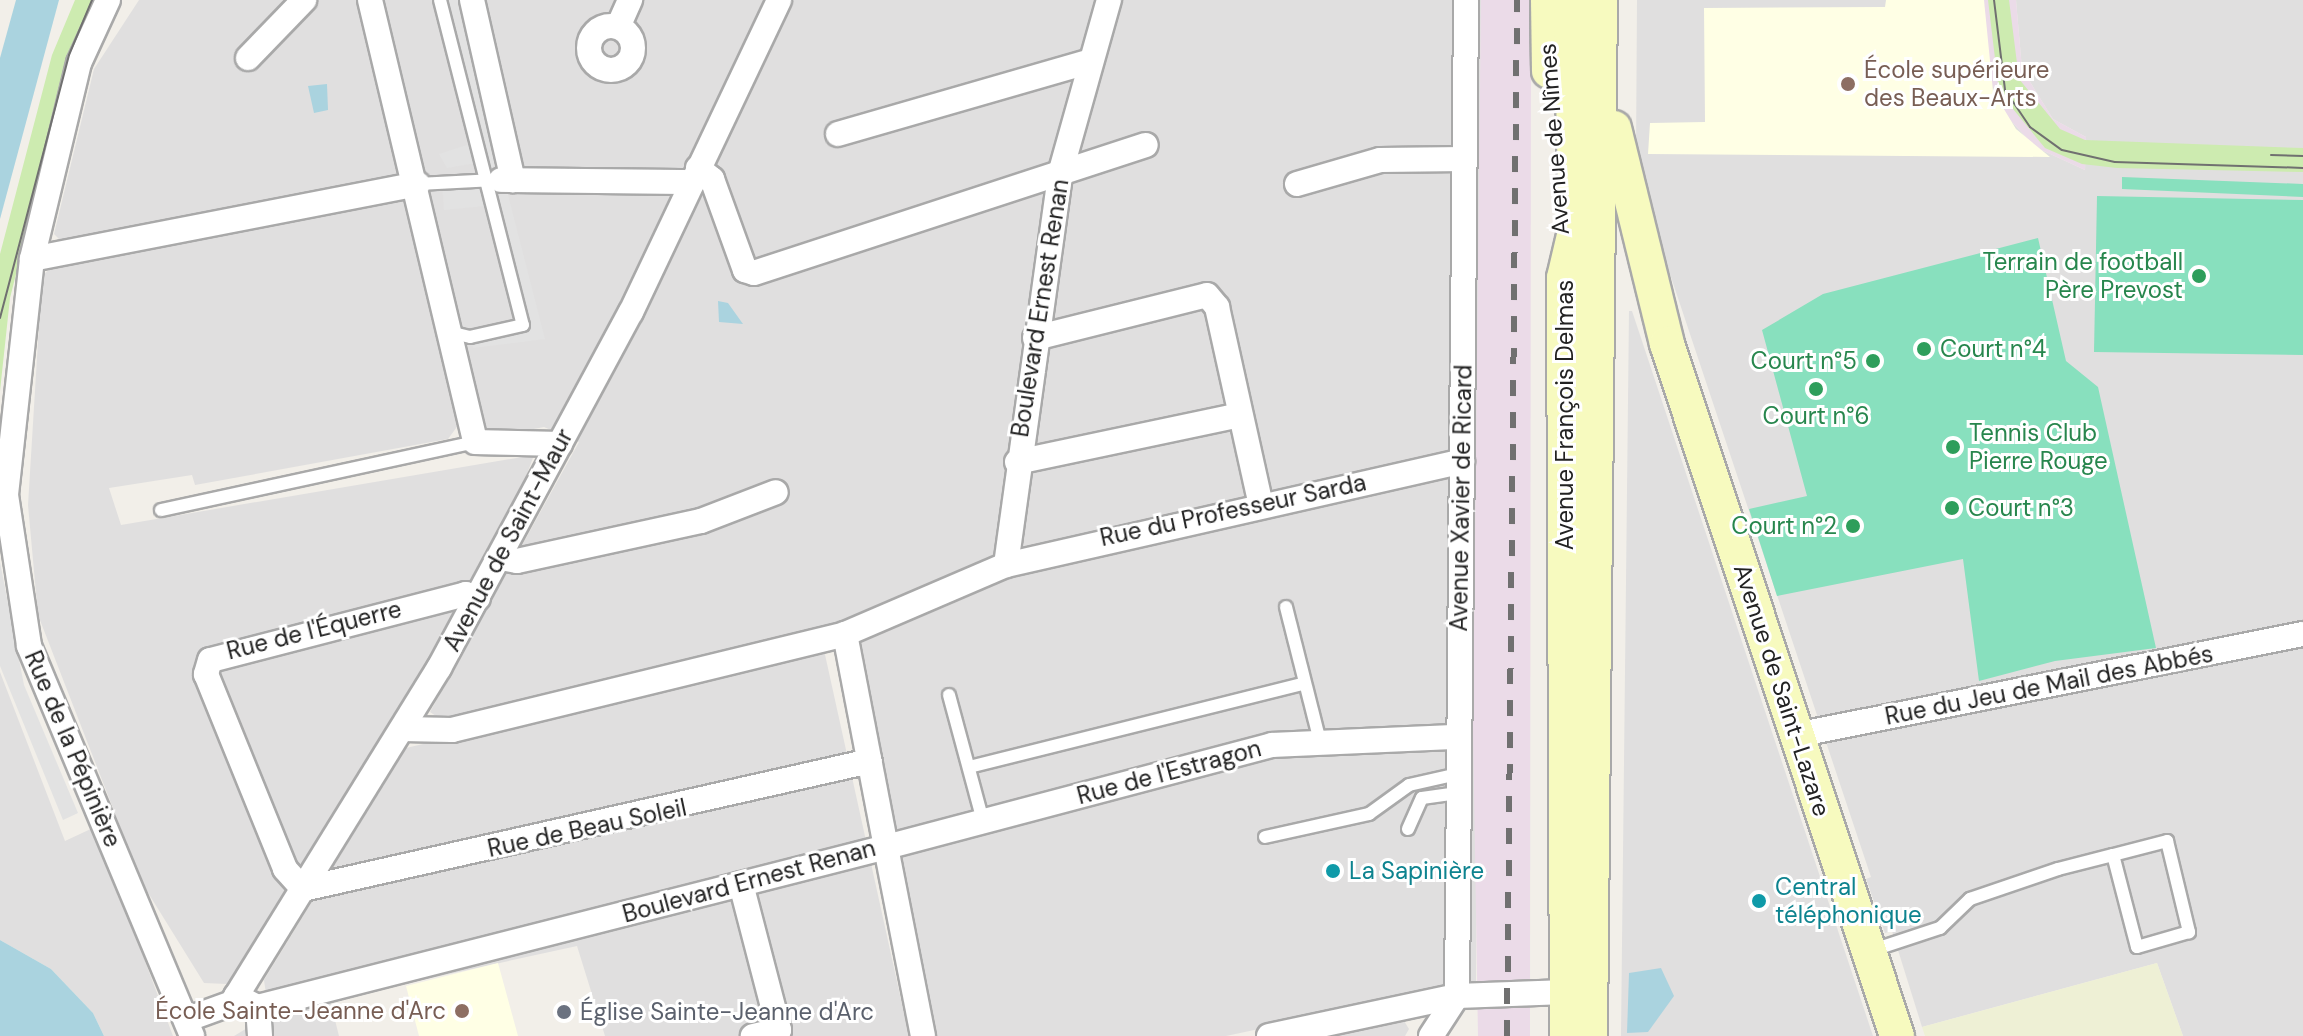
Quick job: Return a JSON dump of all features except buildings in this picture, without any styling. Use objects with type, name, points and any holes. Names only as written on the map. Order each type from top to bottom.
[{"type":"main road","name":"Avenue de Nîmes","points":[[1548,0],[1564,278]]},
{"type":"main road","name":"Avenue de Nîmes","points":[[1598,264],[1600,0]]},
{"type":"main road","name":"Avenue de Nîmes","points":[[1566,10],[1576,227]]},
{"type":"main road","name":"Avenue de Saint-Lazare","points":[[1598,71],[1610,97],[1631,212],[1667,344],[1897,1036]]},
{"type":"main road","name":"Avenue François Delmas","points":[[1576,227],[1564,278],[1578,992],[1590,1036]]},
{"type":"main road","name":"Avenue François Delmas","points":[[1567,1036],[1578,992],[1598,264],[1576,227]]},
{"type":"main road","name":"Avenue de Saint-Lazare","points":[[1598,264],[1629,275],[1667,344]]},
{"type":"street","name":"Rue de la Pépinière","points":[[108,0],[79,63],[32,259],[3,488],[29,646],[190,1028]]},
{"type":"street","points":[[248,58],[304,0]]},
{"type":"street","points":[[370,0],[418,184],[475,442],[560,444]]},
{"type":"street","points":[[472,0],[501,180],[695,175],[712,179],[745,270],[754,273],[1146,145]]},
{"type":"street","points":[[618,27],[630,0]]},
{"type":"street","name":"Avenue de Saint-Maur","points":[[190,1028],[224,1009],[247,1002],[303,889],[403,729],[501,558],[695,175],[779,0]]},
{"type":"street","name":"Boulevard Ernest Renan","points":[[1006,565],[1017,462],[1060,174],[1109,0]]},
{"type":"street","name":"Avenue Xavier de Ricard","points":[[1457,996],[1466,0]]},
{"type":"street","points":[[838,134],[1091,61]]},
{"type":"street","points":[[1297,184],[1380,160],[1464,159]]},
{"type":"street","points":[[32,259],[418,184]]},
{"type":"street","points":[[1035,338],[1207,295],[1217,307],[1261,505]]},
{"type":"street","points":[[1017,462],[1240,415]]},
{"type":"street","name":"Rue du Professeur Sarda","points":[[1006,565],[1462,461]]},
{"type":"street","points":[[501,558],[517,561],[701,521],[776,492]]},
{"type":"street","points":[[403,729],[452,730],[845,634],[1006,565]]},
{"type":"street","name":"Rue de l'Équerre","points":[[303,889],[285,869],[212,688],[210,660],[466,594],[478,598]]},
{"type":"street","name":"Boulevard Ernest Renan","points":[[247,1002],[886,847],[845,634]]},
{"type":"street","name":"Rue du Jeu de Mail des Abbés","points":[[1796,735],[2303,634]]},
{"type":"street","name":"Rue de l'Estragon","points":[[886,847],[1272,745],[1458,737]]},
{"type":"street","name":"Rue de Beau Soleil","points":[[303,889],[870,761]]},
{"type":"street","points":[[886,847],[923,1036]]},
{"type":"street","points":[[741,884],[779,1030],[753,1036]]},
{"type":"street","points":[[1269,1036],[1457,996],[1578,992]]},
{"type":"street","points":[[1431,1036],[1457,996]]},
{"type":"street","points":[[247,1002],[260,1036]]},
{"type":"lane","points":[[440,0],[501,180],[523,325],[470,337],[453,333]]},
{"type":"lane","points":[[418,184],[501,180]]},
{"type":"lane","points":[[161,510],[475,442]]},
{"type":"lane","points":[[1286,607],[1303,684],[1320,741]]},
{"type":"lane","points":[[969,767],[1303,684]]},
{"type":"lane","points":[[949,695],[983,821]]},
{"type":"lane","points":[[1408,829],[1422,798],[1458,783]]},
{"type":"lane","points":[[1265,837],[1369,814],[1409,785],[1458,783]]},
{"type":"lane","points":[[1868,951],[1940,928],[1970,899],[2113,855],[2167,841],[2189,932],[2137,947],[2113,855]]},
{"type":"shaded area","points":[[139,0],[357,0],[403,176],[64,244],[54,234],[94,69]]},
{"type":"shaded area","points":[[382,0],[1481,0],[1476,983],[1226,1036],[937,1036],[847,629],[442,720],[430,712],[579,442],[544,427],[498,436],[486,427]]},
{"type":"shaded area","points":[[440,0],[458,0],[545,339],[473,348],[470,335],[522,325]]},
{"type":"shaded area","points":[[1481,0],[1531,0],[1530,1036],[1478,1036],[1473,725]]},
{"type":"shaded area","points":[[1637,0],[1984,0],[2004,113],[2035,147],[2085,170],[2086,137],[2053,119],[2022,69],[2016,0],[2303,0],[2303,1036],[2183,1036],[2157,963],[1922,1027],[1892,931],[1885,933],[1866,879],[1871,877],[1649,211],[1636,153]]},
{"type":"shaded area","name":"École supérieure des Beaux-Arts","points":[[1886,0],[1984,0],[1993,91],[2016,129],[2050,157],[1648,154],[1650,123],[1705,122],[1704,8],[1885,7]]},
{"type":"shaded area","points":[[1984,0],[2016,0],[2022,69],[2053,119],[2086,137],[2085,170],[2035,147],[2004,113],[1989,77]]},
{"type":"shaded area","points":[[470,144],[476,163],[447,168],[439,154]]},
{"type":"shaded area","points":[[484,180],[485,206],[444,210],[442,181]]},
{"type":"shaded area","points":[[400,196],[411,204],[462,420],[448,439],[195,485],[192,475],[109,488],[121,525],[534,455],[513,512],[458,613],[308,864],[227,984],[204,983],[142,883],[38,615],[28,505],[42,276],[53,266]]},
{"type":"shaded area","points":[[1629,311],[1632,311],[1873,1036],[1621,1036]]},
{"type":"shaded area","points":[[0,562],[24,685],[78,813],[63,820],[0,666]]},
{"type":"shaded area","points":[[824,650],[909,1036],[605,1036],[577,946],[330,1000],[339,1036],[234,1036],[269,1015],[264,980],[406,748]]},
{"type":"shaded area","points":[[0,672],[65,841],[95,827],[173,1036],[104,1036],[93,1013],[51,969],[0,940]]},
{"type":"shaded area","name":"École Sainte-Jeanne d'Arc","points":[[498,963],[518,1036],[419,1036],[406,986]]},
{"type":"shaded area","points":[[2157,963],[2183,1036],[1925,1036],[1922,1027]]},
{"type":"shaded area","points":[[1401,1016],[1409,1029],[1405,1036],[1313,1036]]},
{"type":"green space","points":[[75,0],[99,0],[46,155],[10,298],[0,391],[0,254],[52,55]]},
{"type":"green space","points":[[1988,0],[2009,0],[2019,79],[2060,129],[2085,140],[2303,148],[2303,172],[2117,168],[2082,164],[2045,148],[1999,92]]},
{"type":"green space","points":[[2122,177],[2303,184],[2303,197],[2122,189]]},
{"type":"green space","name":"Terrain de football Père Prevost","points":[[2097,196],[2303,200],[2303,355],[2094,352]]},
{"type":"green space","name":"Tennis Club Pierre Rouge","points":[[2038,238],[2066,361],[2098,387],[2156,648],[2055,661],[1979,681],[1963,559],[1777,596],[1749,509],[1807,496],[1762,330],[1823,294]]},
{"type":"water","points":[[16,0],[59,0],[0,219],[0,58]]},
{"type":"water","points":[[327,84],[328,110],[314,113],[308,86]]},
{"type":"water","points":[[718,301],[728,303],[743,324],[719,322]]},
{"type":"water","points":[[0,940],[51,969],[93,1013],[104,1036],[0,1036]]},
{"type":"water","points":[[1661,968],[1674,996],[1648,1032],[1627,1033],[1629,973]]},
{"type":"tram line","points":[[0,318],[69,55],[92,0]]},
{"type":"tram line","points":[[1994,0],[2005,90],[2030,127],[2062,150],[2115,162],[2303,168]]},
{"type":"tram line","points":[[2271,155],[2303,156]]},
{"type":"railway","points":[[1507,1036],[1517,0]]},
{"type":"place","name":"École supérieure des Beaux-Arts","points":[[1848,84]]},
{"type":"place","name":"Terrain de football Père Prevost","points":[[2199,276]]},
{"type":"place","name":"Court n°4","points":[[1924,349]]},
{"type":"place","name":"Court n°5","points":[[1873,361]]},
{"type":"place","name":"Court n°6","points":[[1816,389]]},
{"type":"place","name":"Tennis Club Pierre Rouge","points":[[1953,447]]},
{"type":"place","name":"Court n°3","points":[[1952,508]]},
{"type":"place","name":"Court n°2","points":[[1853,526]]},
{"type":"place","name":"La Sapinière","points":[[1333,871]]},
{"type":"place","name":"Central téléphonique","points":[[1759,901]]},
{"type":"place","name":"École Sainte-Jeanne d'Arc","points":[[462,1011]]},
{"type":"place","name":"Église Sainte-Jeanne d'Arc","points":[[564,1012]]}]
